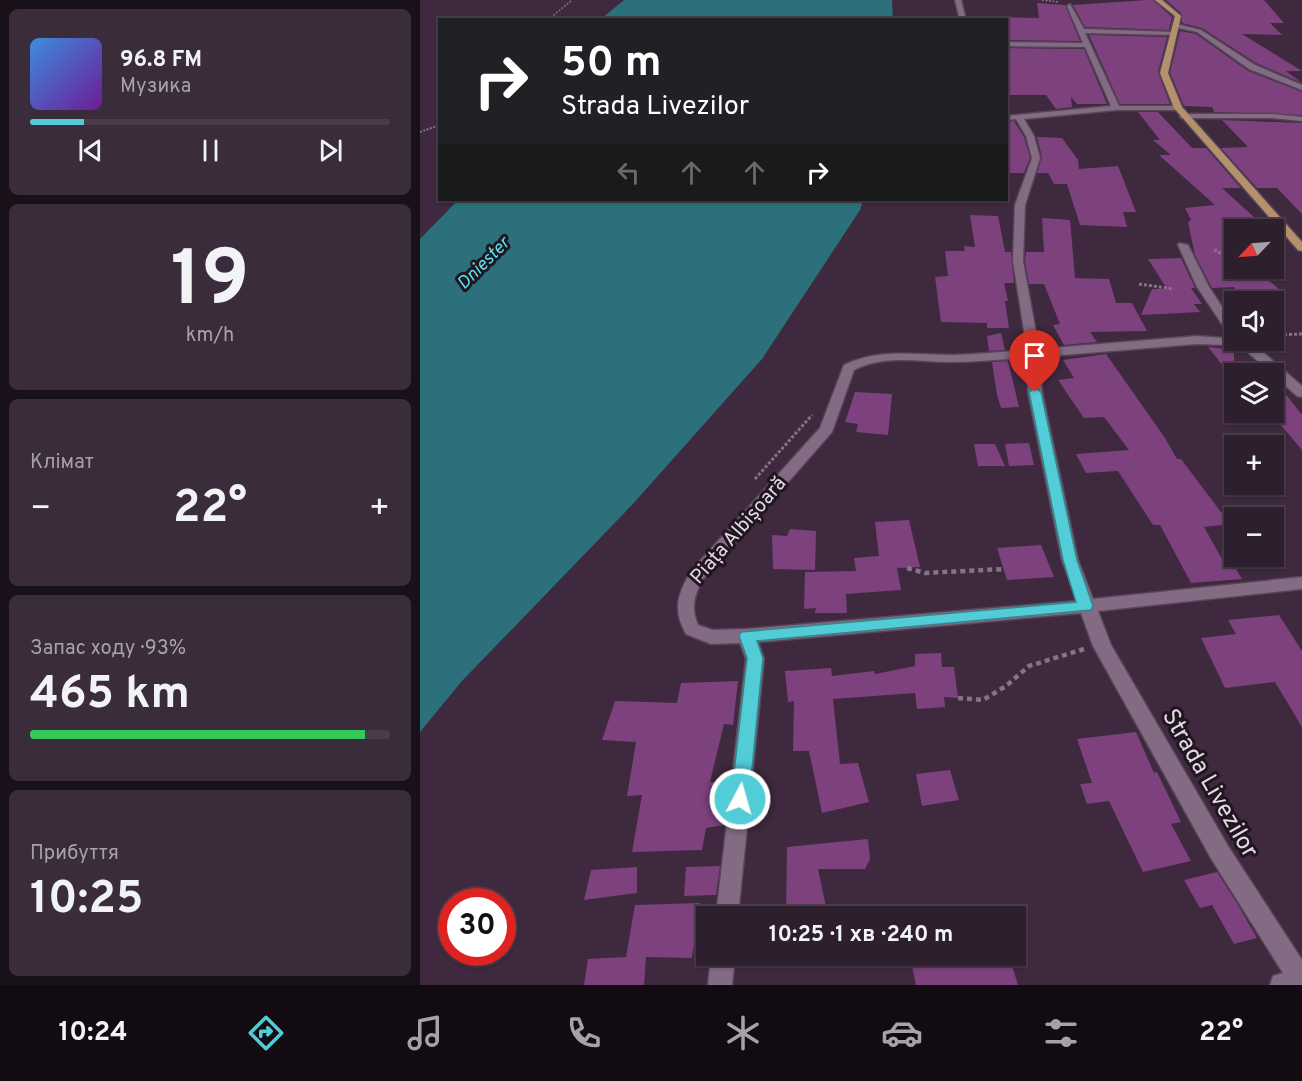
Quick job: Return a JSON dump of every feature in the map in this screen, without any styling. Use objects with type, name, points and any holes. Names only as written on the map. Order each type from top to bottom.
[{"type":"main road","points":[[1158,0],[1177,13],[1164,73],[1166,83],[1178,108],[1302,248]]},
{"type":"street","points":[[958,0],[962,18]]},
{"type":"street","points":[[1070,6],[1116,108]]},
{"type":"street","points":[[1082,31],[1200,32],[1252,67],[1302,88]]},
{"type":"street","points":[[1008,44],[1088,45]]},
{"type":"street","points":[[1013,118],[1116,108],[1178,108]]},
{"type":"street","points":[[1184,116],[1272,116],[1302,119]]},
{"type":"street","name":"Strada Livezilor","points":[[1013,118],[1030,136],[1036,158],[1020,205],[1018,261],[1033,352],[1035,392],[1070,560],[1102,646],[1220,853],[1302,980]]},
{"type":"street","points":[[1183,245],[1203,287],[1224,318]]},
{"type":"street","points":[[1033,352],[1084,351],[1197,340],[1224,341]]},
{"type":"street","points":[[1253,351],[1302,393]]},
{"type":"street","name":"Piața Albișoară","points":[[747,636],[711,637],[692,630],[685,616],[685,596],[697,575],[827,429],[843,375],[856,363],[876,358],[962,358],[1033,352]]},
{"type":"street","points":[[728,906],[755,658],[747,636],[1086,606],[1302,583]]},
{"type":"street","points":[[720,985],[722,966]]},
{"type":"street","points":[[1282,985],[1302,980]]},
{"type":"path","points":[[550,18],[572,0]]},
{"type":"path","points":[[420,132],[438,126]]},
{"type":"path","points":[[1215,249],[1216,252],[1224,254]]},
{"type":"path","points":[[1139,284],[1174,289]]},
{"type":"path","points":[[1284,335],[1302,334]]},
{"type":"path","points":[[907,568],[925,573],[1004,570]]},
{"type":"path","points":[[958,698],[983,700],[1006,686],[1029,666],[1090,647],[1102,646]]},
{"type":"water","points":[[624,0],[892,0],[893,18],[602,18]]},
{"type":"water","name":"Dniester","points":[[457,201],[863,201],[860,210],[762,359],[632,505],[462,681],[420,732],[420,239]]},
{"type":"building","points":[[1153,0],[1172,17],[1169,30],[1085,27],[1073,5]]},
{"type":"building","points":[[1166,0],[1264,0],[1284,23],[1270,23],[1282,35],[1242,34],[1302,71],[1286,71],[1302,83],[1256,63],[1202,28],[1182,23],[1182,14]]},
{"type":"building","points":[[1037,3],[1065,5],[1080,41],[1008,40],[1008,18],[998,17],[1039,18]]},
{"type":"building","points":[[1180,31],[1196,34],[1248,71],[1302,92],[1302,115],[1214,112],[1212,107],[1184,106],[1170,73]]},
{"type":"building","points":[[1089,35],[1167,37],[1158,72],[1170,104],[1120,104]]},
{"type":"building","points":[[1008,48],[1084,49],[1107,104],[1077,104],[1071,97],[1072,107],[1056,109],[1046,95],[1009,95]]},
{"type":"building","points":[[1138,112],[1158,112],[1192,148],[1206,148],[1241,188],[1222,188],[1256,219],[1224,219],[1224,279],[1267,279],[1281,291],[1236,291],[1234,287],[1212,288],[1195,255],[1188,222],[1191,220],[1185,208],[1215,205],[1159,155],[1171,155],[1153,140],[1160,140]]},
{"type":"building","points":[[1222,120],[1302,123],[1302,214],[1277,188],[1257,188],[1221,148],[1248,147]]},
{"type":"building","points":[[1014,121],[1024,137],[1030,158],[1024,173],[1008,173],[1008,122]]},
{"type":"building","points":[[1037,137],[1062,138],[1078,160],[1079,169],[1118,166],[1136,212],[1123,212],[1127,227],[1080,225],[1067,184],[1054,184],[1048,173],[1037,173],[1042,157]]},
{"type":"building","points":[[970,215],[998,216],[1005,252],[1011,252],[1014,283],[1004,283],[1008,301],[1005,301],[1009,328],[987,328],[987,323],[941,322],[935,277],[948,276],[945,251],[965,251],[964,246],[975,247]]},
{"type":"building","points":[[1042,218],[1070,220],[1075,278],[1109,279],[1116,303],[1132,303],[1147,331],[1090,332],[1097,342],[1064,345],[1053,325],[1060,324],[1044,284],[1029,284],[1025,261],[1026,252],[1044,252]]},
{"type":"building","points":[[1181,258],[1195,288],[1191,288],[1202,304],[1194,304],[1200,312],[1141,315],[1152,289],[1167,289],[1148,259]]},
{"type":"building","points":[[1001,333],[1005,350],[989,351],[987,336]]},
{"type":"building","points":[[1208,347],[1234,351],[1234,363],[1224,363],[1224,367]]},
{"type":"building","points":[[1106,354],[1165,438],[1177,459],[1181,459],[1224,516],[1224,525],[1204,527],[1224,559],[1224,567],[1235,567],[1242,579],[1191,583],[1160,525],[1153,525],[1118,471],[1086,473],[1076,454],[1129,450],[1104,417],[1084,418],[1058,380],[1074,378],[1063,360]]},
{"type":"building","points":[[1008,361],[1019,407],[1001,408],[992,362]]},
{"type":"building","points":[[855,392],[892,394],[888,435],[856,432],[858,424],[845,422]]},
{"type":"building","points":[[1284,392],[1302,415],[1302,450],[1279,423],[1284,423]]},
{"type":"building","points":[[1029,443],[1034,465],[1009,466],[1005,444]]},
{"type":"building","points":[[974,444],[995,444],[1005,466],[978,466]]},
{"type":"building","points":[[909,520],[920,567],[897,568],[901,590],[846,594],[847,613],[815,613],[816,608],[804,609],[805,572],[856,571],[854,558],[879,556],[875,522]]},
{"type":"building","points":[[790,529],[816,531],[815,570],[773,569],[772,535],[787,536]]},
{"type":"building","points":[[1041,545],[1054,577],[1007,580],[997,548]]},
{"type":"building","points":[[1279,615],[1302,651],[1302,727],[1275,682],[1225,688],[1201,638],[1236,634],[1228,620]]},
{"type":"building","points":[[941,653],[942,667],[954,667],[958,698],[944,697],[945,707],[917,709],[915,693],[833,699],[840,764],[858,763],[869,802],[822,813],[809,751],[793,751],[794,701],[788,702],[785,671],[831,668],[832,676],[874,671],[875,674],[915,666],[915,654]]},
{"type":"building","points":[[738,681],[733,725],[724,724],[710,782],[727,783],[726,802],[723,802],[724,825],[706,828],[702,850],[632,852],[642,795],[627,796],[636,742],[602,740],[615,701],[677,703],[681,683]]},
{"type":"building","points":[[1136,732],[1154,773],[1157,772],[1181,822],[1171,824],[1191,861],[1143,872],[1109,801],[1087,804],[1080,784],[1092,783],[1077,739]]},
{"type":"building","points":[[950,770],[959,800],[922,806],[916,774]]},
{"type":"building","points":[[868,839],[870,859],[865,869],[818,869],[826,906],[786,906],[787,847]]},
{"type":"building","points":[[720,866],[716,895],[684,896],[686,867]]},
{"type":"building","points":[[637,867],[637,893],[584,900],[591,870]]},
{"type":"building","points":[[1217,872],[1257,938],[1234,944],[1212,905],[1200,908],[1184,880]]},
{"type":"building","points":[[700,903],[700,906],[696,906],[696,930],[692,958],[646,957],[644,985],[584,985],[588,959],[626,957],[635,905]]},
{"type":"building","points":[[912,966],[1012,966],[1018,985],[916,985]]},
{"type":"route","points":[[740,799],[755,658],[747,636],[1086,606],[1070,560],[1035,392]]}]
